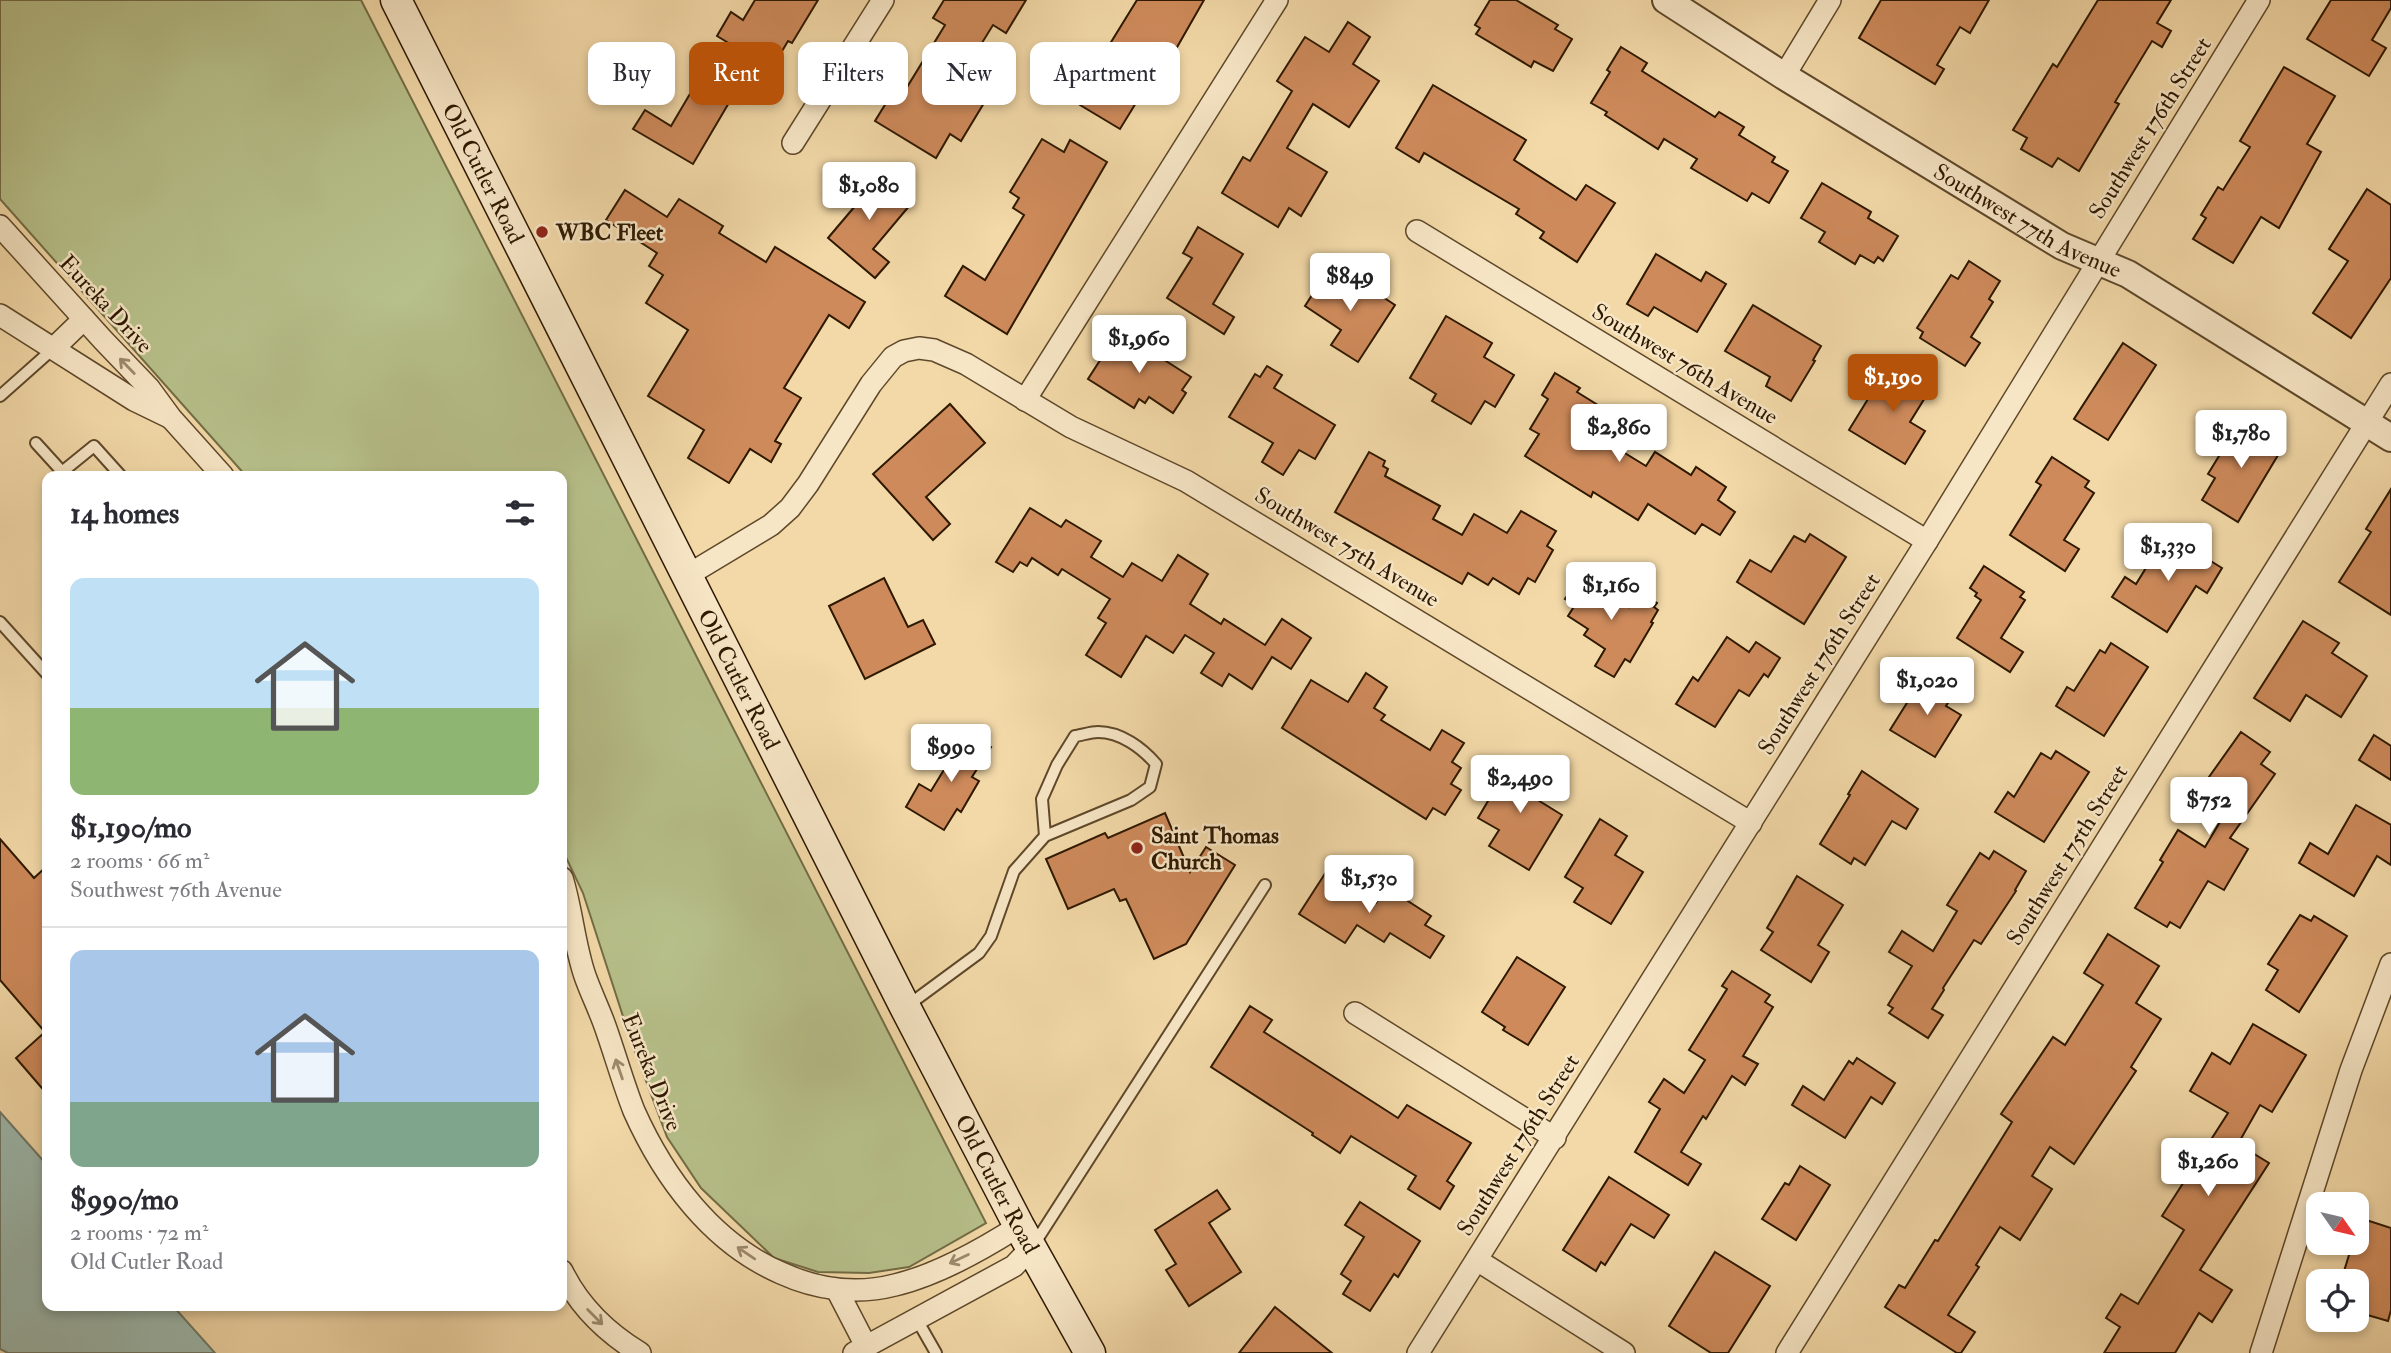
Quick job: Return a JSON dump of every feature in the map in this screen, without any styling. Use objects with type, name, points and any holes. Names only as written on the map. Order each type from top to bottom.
[{"type":"main road","name":"Old Cutler Road","points":[[396,0],[905,1007],[1025,1237],[1090,1353]]},
{"type":"street","points":[[793,143],[883,0]]},
{"type":"street","points":[[1025,400],[1277,0]]},
{"type":"street","name":"Southwest 77th Avenue","points":[[1666,0],[1784,76],[2062,246],[2128,274],[2391,438]]},
{"type":"street","points":[[1784,76],[1830,0]]},
{"type":"street","name":"Southwest 176th Street","points":[[1418,1353],[1927,541],[2259,0]]},
{"type":"street","name":"Eureka Drive","points":[[0,226],[149,388],[171,418],[219,471]]},
{"type":"street","name":"Southwest 76th Avenue","points":[[1417,231],[1927,541]]},
{"type":"street","name":"Eureka Drive","points":[[0,315],[134,400],[171,418]]},
{"type":"street","points":[[54,348],[84,319]]},
{"type":"street","name":"Southwest 75th Avenue","points":[[688,575],[781,517],[808,484],[881,368],[904,351],[919,348],[951,356],[1098,441],[1186,481],[1751,823]]},
{"type":"street","name":"Southwest 175th Street","points":[[1787,1353],[2391,384]]},
{"type":"street","name":"Eureka Drive","points":[[568,922],[585,977],[605,1025],[634,1110],[671,1179],[704,1218],[752,1258],[808,1284],[837,1290],[898,1285],[1025,1237]]},
{"type":"street","points":[[2261,1353],[2351,1070],[2391,964]]},
{"type":"street","points":[[1355,1013],[1555,1138]]},
{"type":"street","points":[[837,1290],[863,1351],[916,1318],[1014,1266],[1025,1237]]},
{"type":"street","points":[[1477,1260],[1624,1353]]},
{"type":"street","points":[[567,1279],[586,1308],[611,1333],[640,1353]]},
{"type":"street","points":[[898,1285],[916,1318]]},
{"type":"lane","points":[[0,396],[54,348]]},
{"type":"lane","points":[[36,443],[61,471]]},
{"type":"lane","points":[[67,471],[94,446],[116,471]]},
{"type":"lane","points":[[0,622],[42,666]]},
{"type":"lane","points":[[905,1007],[979,953],[991,936],[1014,871],[1045,836],[1131,800],[1150,787],[1156,764],[1145,751],[1122,738],[1098,732],[1075,736],[1057,765],[1042,799],[1045,836]]},
{"type":"lane","points":[[1025,1237],[1103,1140],[1265,885]]},
{"type":"lane","points":[[916,1318],[936,1353]]},
{"type":"green space","points":[[0,0],[361,0],[986,1223],[909,1267],[869,1273],[818,1272],[774,1258],[701,1188],[667,1137],[631,1041],[583,893],[567,859],[567,471],[242,471],[0,199]]},
{"type":"shaded area","points":[[0,1112],[42,1159],[42,1311],[177,1311],[215,1353],[8,1353],[0,1349]]},
{"type":"building","points":[[755,0],[818,0],[792,43],[788,41],[784,48],[784,42],[727,42],[717,36],[731,12],[743,20]]},
{"type":"building","points":[[944,0],[1026,0],[1006,33],[993,25],[982,42],[935,42],[945,25],[933,18]]},
{"type":"building","points":[[1137,0],[1204,0],[1180,42],[1111,42]]},
{"type":"building","points":[[1490,0],[1516,0],[1558,25],[1555,29],[1572,39],[1553,71],[1534,61],[1531,67],[1476,34],[1480,28],[1475,25]]},
{"type":"building","points":[[1881,0],[1989,0],[1970,33],[1960,27],[1937,65],[1944,69],[1935,84],[1859,38]]},
{"type":"building","points":[[2098,0],[2171,0],[2157,23],[2171,31],[2162,47],[2152,41],[2115,102],[2119,104],[2079,171],[2058,158],[2052,167],[2021,149],[2027,138],[2013,130],[2053,64],[2057,67]]},
{"type":"building","points":[[2331,0],[2391,0],[2391,8],[2372,40],[2386,48],[2369,76],[2307,39]]},
{"type":"building","points":[[1348,22],[1370,37],[1353,64],[1379,81],[1349,127],[1313,104],[1287,148],[1327,172],[1301,216],[1289,208],[1278,227],[1222,193],[1243,157],[1250,161],[1292,91],[1277,81],[1305,37],[1329,52]]},
{"type":"building","points":[[1621,47],[1647,63],[1642,71],[1715,117],[1719,112],[1744,127],[1739,135],[1775,157],[1772,162],[1788,171],[1769,203],[1752,193],[1747,201],[1691,168],[1697,159],[1664,139],[1658,149],[1591,103],[1610,72],[1607,70]]},
{"type":"building","points":[[922,63],[922,105],[983,105],[961,141],[950,134],[936,158],[875,121],[885,105],[908,105],[908,85]]},
{"type":"building","points":[[2284,67],[2335,96],[2307,144],[2321,152],[2279,228],[2261,217],[2233,263],[2193,239],[2206,218],[2201,215],[2218,187],[2223,190],[2250,147],[2240,141]]},
{"type":"building","points":[[1433,85],[1526,140],[1514,160],[1576,200],[1586,185],[1615,203],[1577,262],[1540,238],[1544,232],[1516,214],[1519,209],[1424,153],[1419,162],[1396,148]]},
{"type":"building","points":[[689,95],[689,105],[728,105],[693,164],[633,129],[645,110],[671,126]]},
{"type":"building","points":[[1080,105],[1135,105],[1120,129]]},
{"type":"building","points":[[1042,139],[1064,152],[1070,140],[1107,162],[1007,334],[945,296],[963,266],[985,280],[1024,215],[1013,208],[1019,198],[1010,192]]},
{"type":"building","points":[[867,168],[910,205],[873,249],[889,262],[875,278],[828,238],[861,199],[849,189]]},
{"type":"building","points":[[1822,183],[1871,212],[1868,218],[1898,236],[1883,261],[1878,257],[1874,263],[1860,255],[1855,264],[1819,242],[1825,232],[1801,218]]},
{"type":"building","points":[[2367,189],[2391,205],[2391,278],[2351,338],[2313,313],[2348,261],[2329,249]]},
{"type":"building","points":[[625,190],[667,217],[679,199],[723,226],[719,233],[766,262],[775,247],[865,302],[849,328],[829,315],[784,388],[801,398],[775,441],[781,444],[771,462],[750,449],[729,483],[688,458],[704,430],[648,396],[688,330],[646,303],[663,275],[649,266],[657,253],[606,220]]},
{"type":"building","points":[[1198,227],[1243,254],[1213,304],[1234,317],[1224,334],[1167,298],[1192,258],[1183,253]]},
{"type":"building","points":[[1656,254],[1701,281],[1706,272],[1726,284],[1697,332],[1654,307],[1648,316],[1627,304]]},
{"type":"building","points":[[1969,261],[2000,281],[1989,299],[1993,302],[1971,337],[1980,343],[1965,366],[1920,338],[1923,332],[1917,328],[1951,275],[1958,279]]},
{"type":"building","points":[[1327,272],[1343,283],[1349,275],[1395,305],[1358,362],[1331,345],[1341,330],[1305,306]]},
{"type":"building","points":[[1753,305],[1821,346],[1791,401],[1766,386],[1770,377],[1725,351]]},
{"type":"building","points":[[1446,316],[1492,343],[1484,357],[1514,375],[1495,407],[1485,401],[1471,424],[1432,401],[1436,394],[1410,378]]},
{"type":"building","points":[[1119,331],[1191,377],[1182,390],[1186,393],[1173,413],[1149,397],[1145,403],[1139,399],[1134,408],[1088,379]]},
{"type":"building","points":[[2123,343],[2156,365],[2108,440],[2074,419]]},
{"type":"building","points":[[1890,363],[1931,388],[1910,422],[1925,431],[1905,464],[1849,430]]},
{"type":"building","points":[[1267,366],[1282,375],[1274,388],[1335,425],[1315,459],[1299,450],[1283,475],[1262,462],[1273,443],[1229,417],[1255,374],[1260,377]]},
{"type":"building","points":[[1555,373],[1580,388],[1577,392],[1614,415],[1607,426],[1617,432],[1610,444],[1646,466],[1655,452],[1691,475],[1696,467],[1726,487],[1718,500],[1735,512],[1720,535],[1702,524],[1695,534],[1648,504],[1638,520],[1593,492],[1591,497],[1525,456],[1539,434],[1530,429],[1548,399],[1542,395]]},
{"type":"building","points":[[950,404],[985,443],[926,497],[950,524],[933,540],[873,474]]},
{"type":"building","points":[[2241,420],[2284,445],[2238,522],[2202,500],[2215,478],[2208,474]]},
{"type":"building","points":[[1369,452],[1385,461],[1383,466],[1388,469],[1385,476],[1440,506],[1433,519],[1462,535],[1474,514],[1507,533],[1521,511],[1556,531],[1547,546],[1553,550],[1535,582],[1528,578],[1519,594],[1493,578],[1488,585],[1468,573],[1462,584],[1335,512]]},
{"type":"building","points":[[2052,457],[2089,481],[2085,487],[2094,493],[2064,540],[2079,549],[2065,571],[2010,535],[2041,485],[2036,482]]},
{"type":"building","points":[[2391,489],[2391,615],[2339,582],[2371,532],[2366,529]]},
{"type":"building","points":[[1030,508],[1061,527],[1066,520],[1101,541],[1091,557],[1123,577],[1132,563],[1162,581],[1178,555],[1208,574],[1190,604],[1221,624],[1224,619],[1265,645],[1282,619],[1311,638],[1291,669],[1272,657],[1252,689],[1229,674],[1222,686],[1201,673],[1214,653],[1185,635],[1173,653],[1146,636],[1121,677],[1086,655],[1106,623],[1098,618],[1110,599],[1062,569],[1058,575],[1032,558],[1027,566],[1020,562],[1013,572],[996,562]]},
{"type":"building","points":[[1810,534],[1846,557],[1804,624],[1737,582],[1750,560],[1771,572],[1794,536],[1805,542]]},
{"type":"building","points":[[2167,534],[2222,568],[2207,593],[2196,586],[2167,632],[2112,597],[2125,577],[2136,584]]},
{"type":"building","points":[[1984,566],[2024,592],[2020,597],[2025,600],[2001,638],[2023,652],[2010,672],[1957,638],[1981,600],[1970,588]]},
{"type":"building","points":[[1580,575],[1629,607],[1638,591],[1657,603],[1654,607],[1658,610],[1651,622],[1653,623],[1630,662],[1625,659],[1614,677],[1595,666],[1605,649],[1584,635],[1588,629],[1568,616],[1575,605],[1565,599]]},
{"type":"building","points":[[884,578],[908,627],[923,620],[935,644],[865,679],[829,606]]},
{"type":"building","points":[[2303,621],[2339,643],[2332,653],[2367,676],[2341,717],[2306,695],[2290,721],[2254,698]]},
{"type":"building","points":[[1727,637],[1749,652],[1756,642],[1780,658],[1768,677],[1764,674],[1749,696],[1739,690],[1715,727],[1676,704],[1693,677],[1698,681]]},
{"type":"building","points":[[2111,643],[2148,667],[2104,736],[2056,706],[2067,687],[2074,691],[2100,650],[2105,653]]},
{"type":"building","points":[[1366,673],[1387,687],[1374,708],[1385,715],[1381,720],[1430,750],[1442,730],[1464,743],[1452,762],[1461,768],[1451,784],[1461,790],[1445,815],[1433,808],[1426,819],[1282,728],[1311,680],[1348,702]]},
{"type":"building","points":[[1925,674],[1955,692],[1946,706],[1961,715],[1935,757],[1890,730]]},
{"type":"building","points":[[967,732],[991,747],[972,777],[979,781],[961,812],[957,809],[944,830],[906,807],[919,784],[931,791]]},
{"type":"building","points":[[2241,732],[2270,752],[2261,764],[2275,774],[2230,838],[2248,849],[2224,890],[2208,881],[2180,928],[2170,922],[2167,927],[2135,908],[2163,862],[2160,860],[2178,830],[2205,847],[2227,810],[2199,791]]},
{"type":"building","points":[[2374,735],[2391,746],[2391,780],[2359,760]]},
{"type":"building","points":[[2056,751],[2089,772],[2044,842],[1995,812],[2008,792],[2014,797],[2041,753],[2051,759]]},
{"type":"building","points":[[1514,757],[1545,777],[1533,797],[1562,815],[1529,870],[1489,846],[1499,830],[1478,818]]},
{"type":"building","points":[[1862,771],[1918,809],[1906,829],[1892,821],[1865,865],[1854,858],[1851,864],[1820,844]]},
{"type":"building","points":[[2356,805],[2391,825],[2391,865],[2377,856],[2354,896],[2299,863],[2310,843],[2328,854]]},
{"type":"building","points":[[1165,813],[1190,872],[1206,847],[1235,865],[1186,944],[1154,959],[1126,899],[1120,901],[1114,889],[1068,909],[1046,859],[1105,833],[1108,838]]},
{"type":"building","points":[[1600,819],[1627,836],[1615,855],[1643,872],[1611,924],[1574,902],[1583,888],[1565,877]]},
{"type":"building","points":[[0,839],[34,878],[42,871],[42,1029],[0,980]]},
{"type":"building","points":[[1994,851],[2026,871],[1981,944],[1974,940],[1943,988],[1932,1009],[1943,1015],[1928,1038],[1889,1013],[1893,1008],[1888,1005],[1912,966],[1889,952],[1902,931],[1933,951],[1957,911],[1947,905],[1980,853],[1989,859]]},
{"type":"building","points":[[1326,872],[1376,903],[1386,887],[1431,916],[1425,925],[1444,936],[1430,958],[1390,933],[1384,942],[1357,925],[1345,943],[1299,914]]},
{"type":"building","points":[[1797,876],[1843,905],[1818,945],[1829,952],[1811,982],[1761,950],[1773,932],[1767,928]]},
{"type":"building","points":[[2300,915],[2311,921],[2314,916],[2347,936],[2299,1012],[2266,990],[2278,970],[2268,964]]},
{"type":"building","points":[[2108,934],[2159,966],[2136,1003],[2161,1019],[2131,1067],[2136,1071],[2074,1164],[2050,1147],[2032,1176],[2052,1189],[2020,1240],[2000,1227],[1976,1265],[1979,1267],[1948,1315],[1975,1332],[1961,1353],[1957,1353],[1885,1307],[1899,1285],[1905,1288],[1935,1240],[1938,1241],[2012,1122],[2001,1114],[2053,1037],[2065,1045],[2103,985],[2084,973]]},
{"type":"building","points":[[1517,957],[1565,987],[1528,1045],[1503,1030],[1505,1027],[1482,1012]]},
{"type":"building","points":[[1732,971],[1770,995],[1765,1002],[1773,1007],[1743,1056],[1758,1064],[1745,1085],[1732,1076],[1706,1119],[1703,1116],[1681,1152],[1701,1164],[1688,1185],[1635,1152],[1660,1109],[1649,1102],[1664,1079],[1684,1093],[1705,1060],[1689,1050],[1727,989],[1722,986]]},
{"type":"building","points":[[1250,1006],[1272,1020],[1264,1032],[1398,1118],[1407,1105],[1471,1143],[1447,1181],[1454,1186],[1440,1209],[1408,1189],[1416,1176],[1351,1136],[1340,1153],[1211,1067]]},
{"type":"building","points":[[2253,1024],[2306,1055],[2272,1112],[2260,1105],[2238,1144],[2269,1163],[2200,1270],[2232,1290],[2212,1322],[2199,1313],[2175,1353],[2104,1353],[2120,1327],[2106,1318],[2121,1294],[2138,1304],[2184,1230],[2162,1216],[2228,1113],[2190,1091],[2212,1053],[2230,1064]]},
{"type":"building","points":[[42,1035],[42,1088],[16,1058]]},
{"type":"building","points":[[1857,1058],[1895,1083],[1882,1104],[1871,1097],[1845,1138],[1792,1105],[1803,1086],[1824,1100],[1849,1061],[1853,1064]]},
{"type":"building","points":[[1800,1166],[1830,1185],[1796,1240],[1762,1219],[1785,1183],[1789,1185]]},
{"type":"building","points":[[1609,1177],[1669,1215],[1654,1238],[1631,1224],[1605,1265],[1601,1262],[1596,1271],[1563,1250]]},
{"type":"building","points":[[1217,1190],[1230,1209],[1209,1223],[1241,1272],[1189,1306],[1166,1270],[1176,1264],[1155,1230]]},
{"type":"building","points":[[1360,1202],[1420,1241],[1398,1277],[1394,1274],[1370,1311],[1343,1294],[1351,1281],[1341,1274],[1364,1237],[1345,1225]]},
{"type":"building","points":[[2370,1221],[2391,1228],[2391,1310],[2388,1321],[2369,1315],[2369,1269],[2345,1269],[2349,1255],[2370,1255]]},
{"type":"building","points":[[1715,1252],[1770,1286],[1728,1353],[1711,1353],[1669,1326]]},
{"type":"building","points":[[1275,1307],[1332,1353],[1239,1353]]},
{"type":"place","name":"WBC Fleet","points":[[542,232]]},
{"type":"place","name":"Saint Thomas Church","points":[[1137,848]]}]
